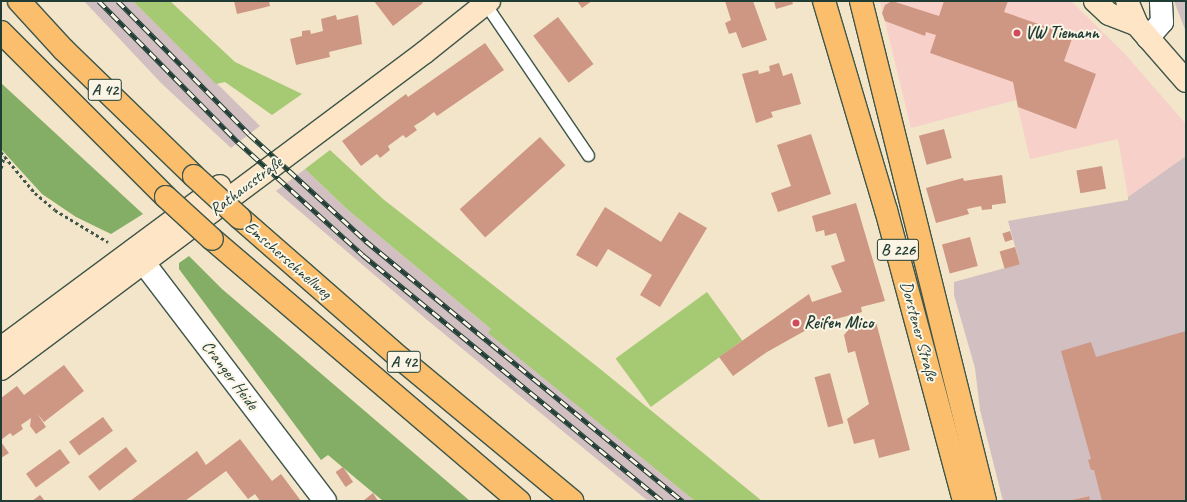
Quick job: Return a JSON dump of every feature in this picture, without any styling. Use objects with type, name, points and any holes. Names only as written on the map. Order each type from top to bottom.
[{"type":"main road","name":"Emscherschnellweg","points":[[19,1],[63,49],[194,176],[240,218],[400,358],[572,501]]},
{"type":"main road","name":"Dorstener Straße","points":[[824,1],[893,232],[964,501]]},
{"type":"main road","name":"Dorstener Straße","points":[[861,1],[985,501]]},
{"type":"main road","name":"Emscherschnellweg","points":[[1,32],[166,197],[212,239],[519,501]]},
{"type":"street","points":[[1096,1],[1109,14],[1142,31]]},
{"type":"street","points":[[1127,1],[1142,31],[1186,81]]},
{"type":"street","points":[[1142,31],[1162,22],[1160,1]]},
{"type":"street","name":"Rathausstraße","points":[[1,369],[139,256],[481,2]]},
{"type":"street","name":"Rathausstraße","points":[[1,348],[139,256]]},
{"type":"street","name":"Cranger Heide","points":[[139,256],[325,501]]},
{"type":"lane","points":[[481,2],[588,155]]},
{"type":"path","points":[[1,152],[35,193],[55,210],[108,242],[139,256]]},
{"type":"path","points":[[1,168],[4,156]]},
{"type":"shaded area","points":[[84,1],[133,1],[260,126],[231,148],[161,83]]},
{"type":"shaded area","points":[[880,1],[1071,1],[1124,53],[1186,124],[1186,156],[1128,197],[1118,139],[1030,159],[1016,100],[911,128]]},
{"type":"shaded area","points":[[1174,1],[1186,1],[1186,32]]},
{"type":"shaded area","points":[[1186,156],[1186,501],[1090,501],[1088,496],[1069,501],[1003,501],[980,410],[975,368],[954,295],[954,282],[1020,264],[1008,221],[1128,200],[1128,197]]},
{"type":"shaded area","points":[[305,169],[348,210],[491,329],[489,333],[695,501],[648,501],[426,319],[276,191]]},
{"type":"green space","points":[[133,1],[170,1],[235,62],[302,94],[272,115],[225,82],[216,84]]},
{"type":"green space","points":[[1,83],[143,214],[111,234],[76,217],[42,194],[1,149]]},
{"type":"green space","points":[[330,150],[383,199],[599,368],[762,501],[695,501],[488,333],[491,329],[348,210],[305,169]]},
{"type":"green space","points":[[189,256],[222,289],[470,501],[383,501],[328,455],[321,460],[179,269],[179,263]]},
{"type":"green space","points":[[707,292],[742,341],[651,407],[616,358]]},
{"type":"building","points":[[234,1],[269,1],[270,6],[237,14]]},
{"type":"building","points":[[374,1],[421,1],[423,3],[393,26]]},
{"type":"building","points":[[577,1],[592,1],[582,8]]},
{"type":"building","points":[[725,1],[753,1],[767,40],[742,48],[736,32],[729,34],[725,23],[731,20]]},
{"type":"building","points":[[774,1],[792,1],[793,4],[776,9]]},
{"type":"building","points":[[892,1],[939,16],[944,1],[1008,1],[1004,12],[1073,36],[1064,61],[1096,74],[1076,129],[1018,107],[1013,82],[930,53],[936,35],[926,32],[925,36],[885,21],[882,13],[885,5]]},
{"type":"building","points":[[336,15],[337,20],[358,15],[362,44],[329,52],[330,57],[296,65],[290,39],[302,36],[302,31],[310,30],[311,34],[323,31],[321,19]]},
{"type":"building","points":[[558,17],[594,64],[569,83],[533,36]]},
{"type":"building","points":[[485,43],[504,70],[437,116],[434,112],[414,126],[417,130],[406,138],[403,135],[388,146],[390,150],[380,158],[377,154],[361,166],[342,141],[406,94],[408,97]]},
{"type":"building","points":[[779,63],[783,76],[792,73],[801,104],[771,112],[773,117],[756,123],[742,74],[758,70],[759,74],[770,71],[769,66]]},
{"type":"building","points":[[944,129],[952,158],[927,165],[919,136]]},
{"type":"building","points":[[811,134],[831,194],[778,212],[771,193],[791,186],[777,145]]},
{"type":"building","points":[[540,137],[565,165],[485,238],[460,209]]},
{"type":"building","points":[[1102,166],[1106,189],[1080,193],[1076,171]]},
{"type":"building","points":[[1002,175],[1006,203],[992,205],[992,209],[982,210],[981,206],[967,209],[969,214],[936,223],[926,188],[963,178],[964,181]]},
{"type":"building","points":[[856,203],[885,301],[861,307],[862,312],[817,324],[767,352],[733,376],[719,357],[809,294],[812,302],[842,292],[831,266],[845,261],[836,233],[825,236],[824,230],[816,232],[812,216]]},
{"type":"building","points":[[605,207],[661,242],[679,212],[707,228],[660,307],[640,295],[652,275],[608,249],[597,267],[576,255]]},
{"type":"building","points":[[1010,231],[1013,240],[1005,242],[1002,233]]},
{"type":"building","points":[[970,237],[978,266],[950,273],[942,245]]},
{"type":"building","points":[[1015,247],[1020,264],[1005,269],[1000,251]]},
{"type":"building","points":[[876,322],[910,450],[879,458],[874,439],[854,444],[847,419],[869,404],[855,351],[848,353],[844,335],[849,329]]},
{"type":"building","points":[[1186,331],[1186,501],[1102,501],[1094,470],[1091,470],[1088,460],[1091,459],[1061,351],[1091,342],[1096,357]]},
{"type":"building","points":[[64,365],[84,391],[44,422],[37,413],[46,427],[36,434],[30,426],[31,418],[21,425],[23,429],[13,436],[10,433],[1,440],[1,398],[17,386],[24,395]]},
{"type":"building","points":[[830,373],[843,423],[828,427],[815,377]]},
{"type":"building","points":[[103,417],[113,431],[79,455],[69,442]]},
{"type":"building","points":[[240,439],[272,481],[281,474],[301,501],[260,501],[255,494],[248,499],[226,471],[185,501],[130,501],[197,451],[206,465]]},
{"type":"building","points":[[1,442],[9,453],[1,458]]},
{"type":"building","points":[[126,447],[137,461],[99,491],[88,477]]},
{"type":"building","points":[[60,449],[70,463],[36,487],[26,474]]},
{"type":"building","points":[[343,467],[353,482],[346,487],[336,472]]},
{"type":"building","points":[[373,493],[378,501],[363,501]]},
{"type":"building","points":[[40,495],[45,501],[32,501]]},
{"type":"building","points":[[1089,496],[1090,501],[1072,501],[1072,500]]},
{"type":"railway","points":[[99,1],[238,142],[363,255],[662,501]]},
{"type":"railway","points":[[118,1],[249,134],[366,241],[683,501]]},
{"type":"place","name":"VW Tiemann","points":[[1017,33]]},
{"type":"place","name":"Reifen Mico","points":[[796,323]]}]
